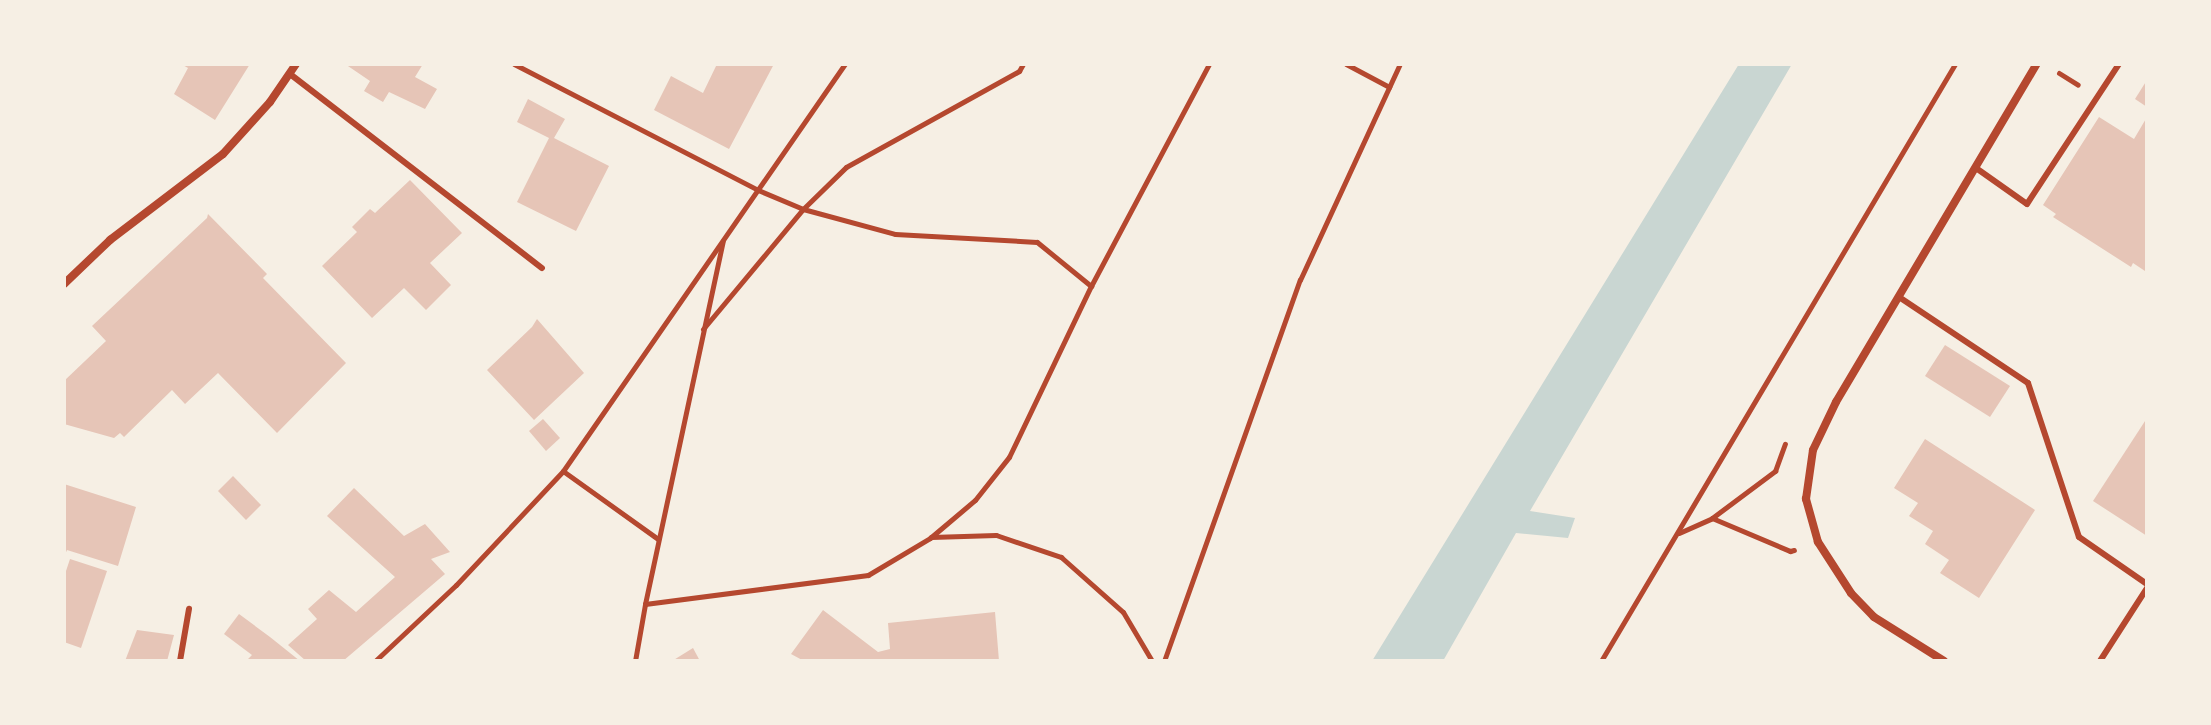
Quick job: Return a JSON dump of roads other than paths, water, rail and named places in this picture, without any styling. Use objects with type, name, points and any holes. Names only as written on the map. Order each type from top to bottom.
[{"type":"street","points":[[64,284],[110,240],[223,154],[296,64]]},
{"type":"street","points":[[1944,661],[1874,617],[1851,593],[1818,542],[1806,499],[1813,450],[1836,402],[2037,64]]},
{"type":"lane","points":[[1976,168],[2027,204],[2119,64]]},
{"type":"lane","points":[[290,74],[542,268]]},
{"type":"lane","points":[[1899,297],[2028,383],[2079,537],[2147,586],[2100,661]]},
{"type":"lane","points":[[180,661],[189,609]]}]
